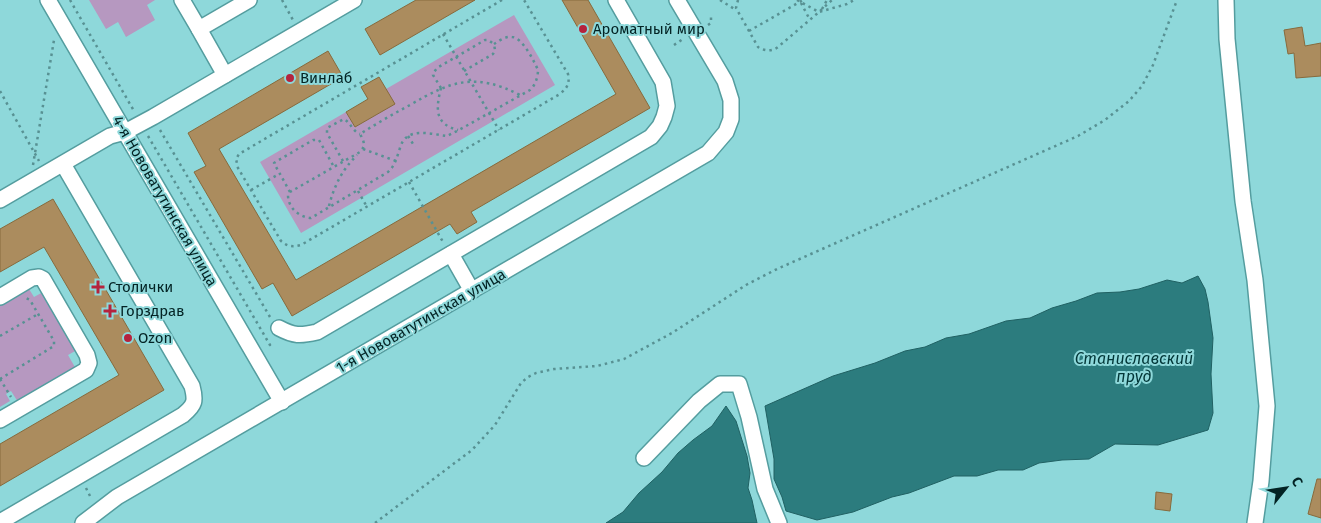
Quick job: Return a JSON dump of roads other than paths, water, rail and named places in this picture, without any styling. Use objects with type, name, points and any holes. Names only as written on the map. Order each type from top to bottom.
[{"type":"street","name":"4-я Нововатутинская улица","points":[[48,0],[282,402]]},
{"type":"street","points":[[182,0],[225,75]]},
{"type":"street","points":[[199,29],[249,0]]},
{"type":"street","points":[[0,200],[110,136],[125,132],[147,120],[354,0]]},
{"type":"street","points":[[279,328],[290,334],[305,335],[316,332],[651,137],[660,126],[667,106],[663,82],[616,0]]},
{"type":"street","name":"1-я Нововатутинская улица","points":[[83,523],[117,497],[708,154],[726,132],[730,119],[731,100],[725,81],[677,0]]},
{"type":"street","points":[[1226,0],[1227,40],[1241,182],[1255,280],[1267,406],[1261,481],[1255,523]]},
{"type":"street","points":[[0,521],[183,415],[192,407],[195,397],[192,386],[63,164]]},
{"type":"street","points":[[450,254],[472,291]]},
{"type":"street","points":[[0,297],[32,278],[39,277],[43,279],[89,360],[86,370],[0,420]]},
{"type":"street","points":[[644,458],[699,401],[720,384],[738,384],[749,417],[764,489],[779,523]]},
{"type":"water","name":"Станиславский пруд","points":[[1198,276],[1205,289],[1213,338],[1211,374],[1213,413],[1208,430],[1158,445],[1115,444],[1089,459],[1039,463],[1023,470],[998,470],[977,476],[954,476],[853,512],[817,520],[786,511],[774,479],[774,459],[765,406],[833,376],[905,351],[925,347],[946,338],[969,334],[1006,321],[1030,318],[1052,308],[1097,293],[1139,289],[1167,280],[1182,283]]},
{"type":"water","points":[[726,406],[736,421],[747,456],[750,473],[748,488],[757,523],[606,523],[623,512],[678,453],[712,426]]},
{"type":"place","name":"Ароматный мир","points":[[583,29]]},
{"type":"place","name":"Винлаб","points":[[290,78]]},
{"type":"place","name":"Столички","points":[[98,287]]},
{"type":"place","name":"Горздрав","points":[[110,311]]},
{"type":"place","name":"Ozon","points":[[128,338]]}]
